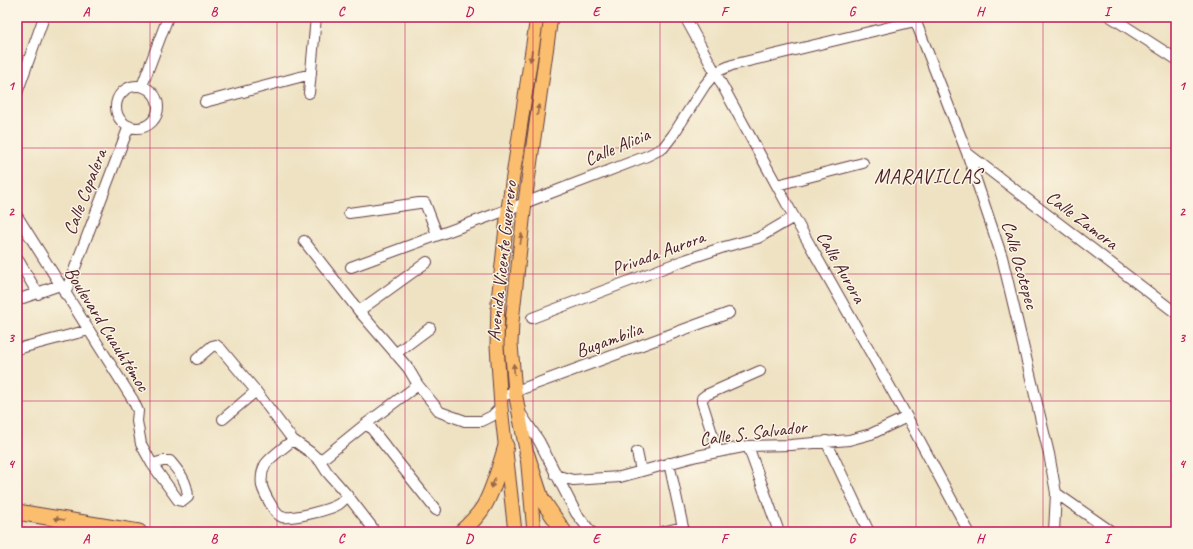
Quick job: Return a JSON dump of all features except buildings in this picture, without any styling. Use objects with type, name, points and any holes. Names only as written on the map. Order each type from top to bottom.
[{"type":"highway","points":[[461,532],[474,519],[484,505],[506,446]]},
{"type":"highway","points":[[527,455],[541,498],[564,532]]},
{"type":"highway","points":[[17,512],[139,532]]},
{"type":"main road","name":"Avenida Vicente Guerrero","points":[[515,532],[501,402],[497,346],[498,300],[508,209],[537,17]]},
{"type":"main road","name":"Avenida Vicente Guerrero","points":[[534,532],[527,455],[516,392],[511,344],[525,202],[551,17]]},
{"type":"main road","points":[[510,488],[530,486]]},
{"type":"street","points":[[17,93],[44,17]]},
{"type":"street","points":[[142,86],[168,17]]},
{"type":"street","points":[[309,93],[316,17]]},
{"type":"street","name":"Calle Aurora","points":[[685,17],[794,217],[907,417],[969,532]]},
{"type":"street","points":[[1111,17],[1176,59]]},
{"type":"street","name":"Calle Alicia","points":[[351,267],[647,156],[663,148],[673,136],[705,85],[716,72],[732,65],[914,19]]},
{"type":"street","name":"Calle Ocotepec","points":[[914,19],[967,153],[1002,257],[1049,454],[1056,493],[1054,532]]},
{"type":"street","points":[[205,102],[311,74]]},
{"type":"street","points":[[135,86],[142,86],[150,90],[156,96],[158,104],[157,113],[153,121],[146,126],[137,128],[128,126],[119,117],[116,110],[116,103],[123,91],[135,86]]},
{"type":"street","name":"Calle Copalera","points":[[63,289],[128,126]]},
{"type":"street","name":"Calle Zamora","points":[[967,153],[1176,313]]},
{"type":"street","points":[[777,185],[863,163]]},
{"type":"street","points":[[349,213],[419,203],[425,204],[437,234]]},
{"type":"street","name":"Boulevard Cuauhtémoc","points":[[17,216],[133,400],[138,411],[137,421],[141,444],[152,464],[172,494],[178,500],[183,501],[188,497],[188,490],[184,477],[170,461],[152,464]]},
{"type":"street","name":"Privada Aurora","points":[[532,318],[682,261],[724,247],[758,238],[794,217]]},
{"type":"street","points":[[304,241],[408,368],[418,385],[440,412],[465,421],[482,421],[492,416],[501,402]]},
{"type":"street","points":[[17,258],[38,294]]},
{"type":"street","points":[[360,311],[427,262]]},
{"type":"street","points":[[17,300],[63,289]]},
{"type":"street","name":"Bugambilia","points":[[501,402],[516,392],[729,313]]},
{"type":"street","points":[[395,354],[430,328]]},
{"type":"street","points":[[17,349],[88,330]]},
{"type":"street","points":[[197,359],[212,346],[216,345],[221,349],[256,391],[293,440],[320,461],[331,478],[348,496],[372,527]]},
{"type":"street","points":[[718,452],[702,398],[760,371]]},
{"type":"street","points":[[320,461],[367,422],[418,385]]},
{"type":"street","points":[[223,419],[256,391]]},
{"type":"street","points":[[520,414],[539,441],[555,475],[576,513],[591,532]]},
{"type":"street","name":"Calle S. Salvador","points":[[555,475],[573,480],[620,477],[669,463],[748,446],[791,445],[849,440],[871,434],[907,417]]},
{"type":"street","points":[[367,422],[436,510]]},
{"type":"street","points":[[293,440],[265,464],[262,474],[262,485],[269,501],[279,515],[284,517],[300,516],[329,509],[340,504],[348,496]]},
{"type":"street","points":[[826,441],[869,532]]},
{"type":"street","points":[[748,446],[779,532]]},
{"type":"street","points":[[637,452],[641,471]]},
{"type":"street","points":[[662,532],[683,530],[669,463]]},
{"type":"street","points":[[1056,493],[1112,532]]},
{"type":"district","name":"MARAVILLAS","points":[[928,176]]}]
